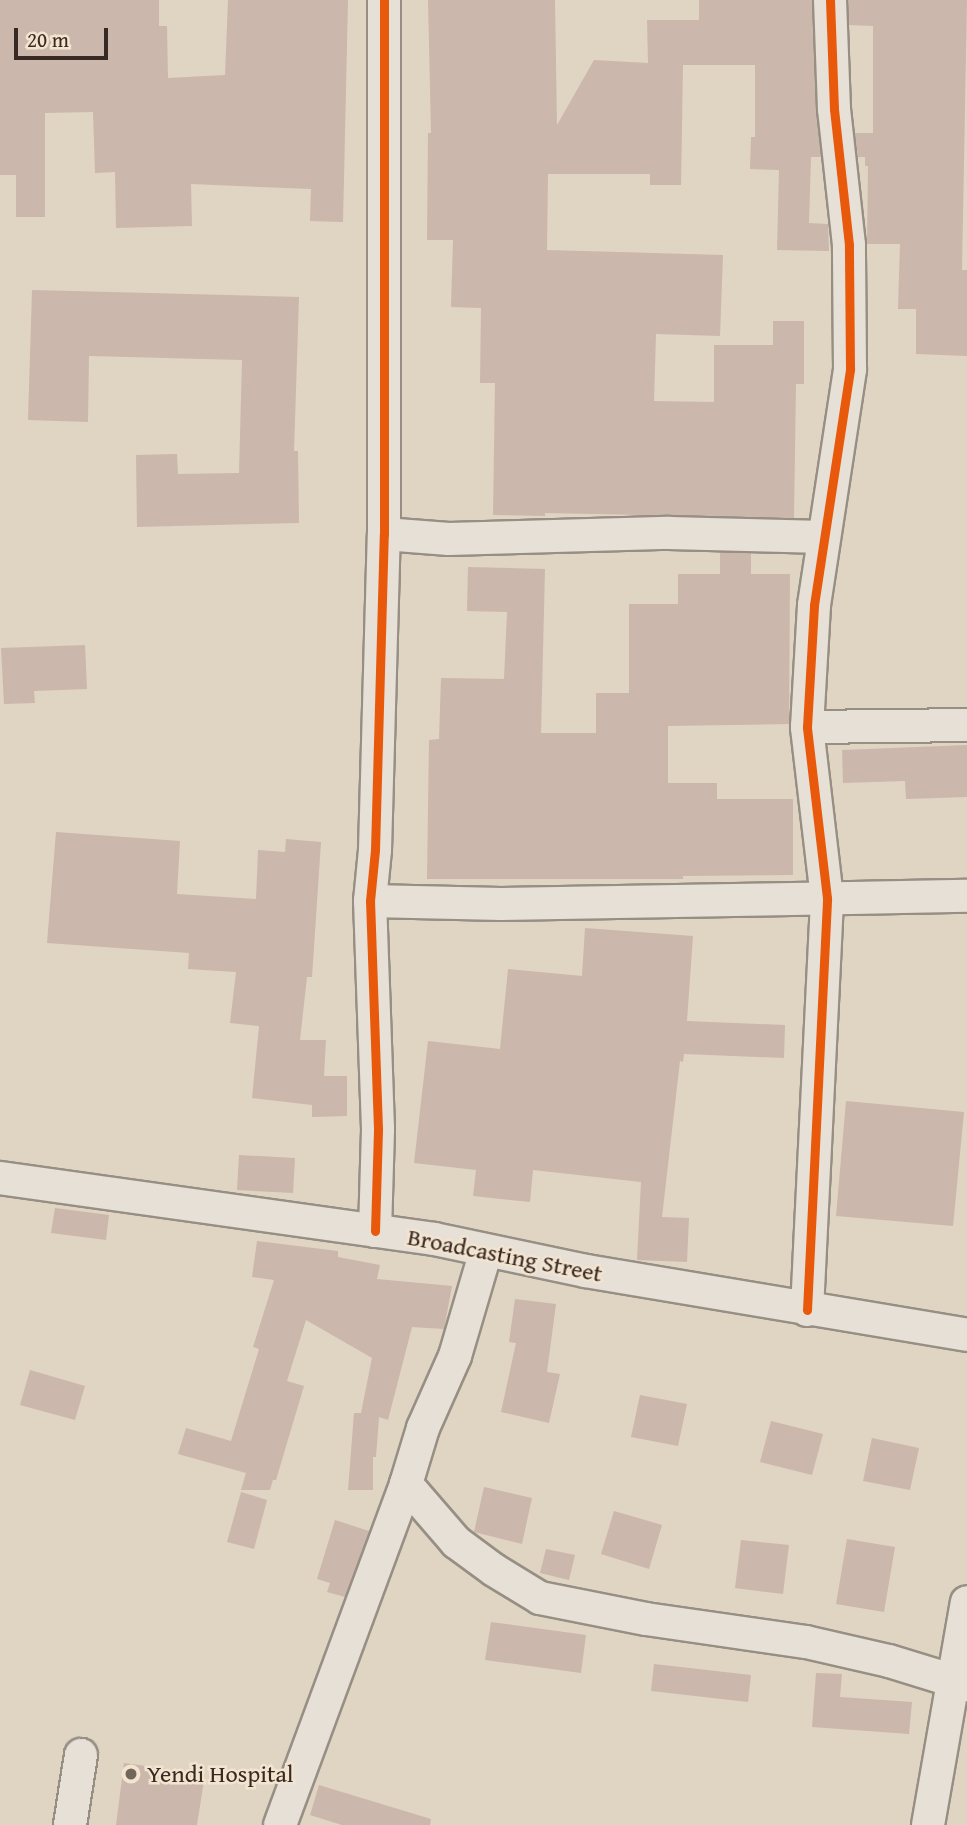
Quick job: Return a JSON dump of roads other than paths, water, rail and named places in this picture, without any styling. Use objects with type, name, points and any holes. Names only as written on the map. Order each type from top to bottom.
[{"type":"street","points":[[375,1231],[377,1129],[370,901],[376,837],[384,534],[384,0]]},
{"type":"street","points":[[807,1310],[827,898],[807,727],[814,605],[850,369],[849,245],[834,109],[830,0]]},
{"type":"street","points":[[384,534],[449,539],[669,533],[824,537]]},
{"type":"street","points":[[807,727],[967,725]]},
{"type":"street","points":[[370,901],[501,904],[967,896]]},
{"type":"street","name":"Broadcasting Street","points":[[0,1178],[375,1231],[807,1310],[967,1335]]},
{"type":"street","points":[[280,1825],[406,1484],[423,1428],[455,1356],[486,1251]]},
{"type":"street","points":[[406,1484],[456,1542],[540,1598],[646,1619],[806,1642],[959,1682]]},
{"type":"street","points":[[928,1825],[959,1682],[967,1602]]},
{"type":"street","points":[[70,1825],[81,1755]]},
{"type":"place","name":"Yendi Hospital","points":[[131,1774]]}]
